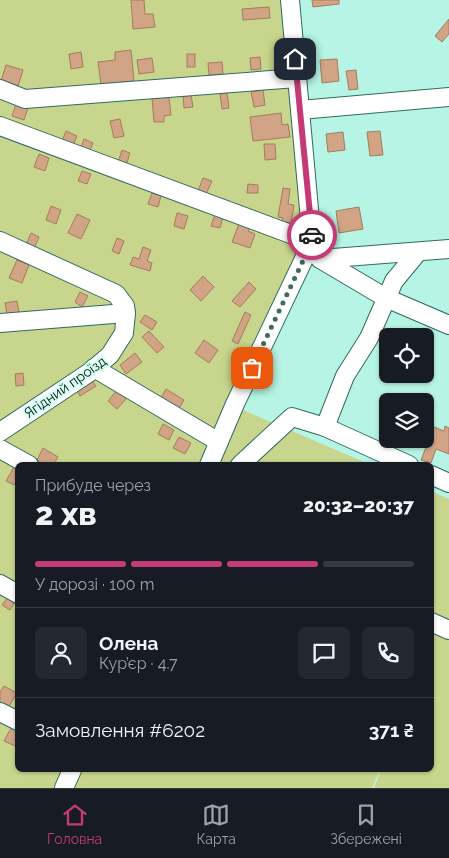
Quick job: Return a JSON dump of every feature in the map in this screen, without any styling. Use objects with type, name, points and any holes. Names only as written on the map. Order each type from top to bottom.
[{"type":"street","points":[[290,0],[312,242],[320,259],[386,298],[449,324]]},
{"type":"street","points":[[0,89],[25,99],[297,78]]},
{"type":"street","points":[[300,110],[449,97]]},
{"type":"street","points":[[0,126],[312,242]]},
{"type":"street","points":[[0,241],[116,294],[125,306],[126,313],[0,323]]},
{"type":"street","points":[[210,462],[312,242]]},
{"type":"street","points":[[320,259],[449,249]]},
{"type":"street","points":[[325,427],[345,376],[369,338],[394,280],[418,252]]},
{"type":"street","name":"Ягідний проїзд","points":[[0,432],[110,355],[119,344],[124,333],[126,313]]},
{"type":"street","points":[[94,368],[219,442]]},
{"type":"street","points":[[243,462],[292,417],[325,427],[402,462]]},
{"type":"street","points":[[0,449],[24,462]]},
{"type":"street","points":[[434,476],[449,483]]},
{"type":"street","points":[[0,584],[15,592]]},
{"type":"street","points":[[434,623],[449,630]]},
{"type":"street","points":[[0,712],[15,720]]},
{"type":"street","points":[[64,788],[71,772]]},
{"type":"green space","points":[[0,0],[290,0],[312,242],[210,462],[15,462],[15,772],[71,772],[64,788],[0,788]]},
{"type":"green space","points":[[236,407],[364,462],[211,462]]},
{"type":"green space","points":[[434,492],[449,499],[449,629],[438,624],[434,633]]},
{"type":"green space","points":[[438,625],[449,630],[449,788],[374,788],[380,772],[434,772],[434,635]]},
{"type":"green space","points":[[76,772],[379,772],[372,788],[69,788]]},
{"type":"building","points":[[131,0],[144,0],[145,14],[153,14],[155,27],[133,29]]},
{"type":"building","points":[[312,0],[339,0],[339,4],[313,7]]},
{"type":"building","points":[[269,7],[270,18],[243,20],[242,9]]},
{"type":"building","points":[[449,19],[449,34],[442,42],[435,36]]},
{"type":"building","points":[[131,50],[134,81],[101,84],[98,62],[115,60],[115,52]]},
{"type":"building","points":[[81,52],[83,67],[71,69],[69,54]]},
{"type":"building","points":[[187,54],[195,54],[195,67],[187,67]]},
{"type":"building","points":[[260,57],[261,69],[251,70],[250,58]]},
{"type":"building","points":[[152,58],[154,72],[139,74],[137,60]]},
{"type":"building","points":[[337,59],[339,81],[322,83],[320,60]]},
{"type":"building","points":[[222,62],[223,74],[209,75],[208,63]]},
{"type":"building","points":[[6,65],[23,70],[18,86],[1,81]]},
{"type":"building","points":[[356,70],[358,89],[349,90],[346,71]]},
{"type":"building","points":[[263,90],[265,105],[254,107],[251,92]]},
{"type":"building","points":[[227,93],[229,108],[222,109],[220,94]]},
{"type":"building","points":[[191,95],[193,107],[184,108],[183,97]]},
{"type":"building","points":[[169,97],[171,115],[164,116],[164,122],[154,122],[152,98]]},
{"type":"building","points":[[16,104],[28,108],[24,120],[12,116]]},
{"type":"building","points":[[281,113],[282,125],[288,124],[290,137],[253,141],[250,117]]},
{"type":"building","points":[[120,119],[124,136],[114,138],[110,121]]},
{"type":"building","points":[[66,131],[77,136],[72,148],[61,143]]},
{"type":"building","points":[[380,131],[383,155],[370,156],[367,132]]},
{"type":"building","points":[[343,132],[345,150],[328,152],[326,134]]},
{"type":"building","points":[[84,139],[93,143],[88,155],[79,152]]},
{"type":"building","points":[[264,144],[275,144],[276,159],[265,160]]},
{"type":"building","points":[[122,150],[130,153],[125,169],[117,166]]},
{"type":"building","points":[[39,154],[49,158],[45,171],[34,167]]},
{"type":"building","points":[[82,171],[91,174],[87,184],[78,181]]},
{"type":"building","points":[[203,178],[212,181],[206,194],[198,191]]},
{"type":"building","points":[[248,184],[258,185],[258,193],[247,193]]},
{"type":"building","points":[[283,188],[290,189],[288,204],[294,205],[291,223],[282,221],[283,218],[278,217]]},
{"type":"building","points":[[152,193],[161,196],[158,207],[148,204]]},
{"type":"building","points":[[51,206],[61,210],[56,224],[46,220]]},
{"type":"building","points":[[359,207],[363,229],[339,233],[336,211]]},
{"type":"building","points":[[177,213],[188,216],[184,229],[174,226]]},
{"type":"building","points":[[77,214],[90,220],[81,239],[68,233]]},
{"type":"building","points":[[215,214],[223,217],[220,228],[211,226]]},
{"type":"building","points":[[240,221],[250,225],[248,231],[255,234],[250,248],[232,242]]},
{"type":"building","points":[[31,233],[39,237],[34,249],[26,245]]},
{"type":"building","points":[[117,238],[124,241],[119,254],[112,251]]},
{"type":"building","points":[[143,247],[151,250],[147,261],[152,263],[150,271],[130,265],[133,257],[139,259]]},
{"type":"building","points":[[17,260],[29,265],[22,283],[9,278]]},
{"type":"building","points":[[203,276],[214,287],[201,301],[190,290]]},
{"type":"building","points":[[249,282],[256,289],[240,307],[232,301]]},
{"type":"building","points":[[80,292],[88,296],[82,307],[75,302]]},
{"type":"building","points":[[17,301],[19,312],[7,314],[5,303]]},
{"type":"building","points":[[245,312],[251,315],[238,344],[232,341]]},
{"type":"building","points":[[145,315],[157,322],[152,330],[140,322]]},
{"type":"building","points":[[149,331],[164,347],[157,353],[142,337]]},
{"type":"building","points":[[204,340],[218,350],[209,363],[195,353]]},
{"type":"building","points":[[135,353],[142,362],[126,374],[120,365]]},
{"type":"building","points":[[23,373],[24,385],[16,386],[15,374]]},
{"type":"building","points":[[91,379],[96,386],[80,396],[76,388]]},
{"type":"building","points":[[118,389],[127,398],[117,409],[108,401]]},
{"type":"building","points":[[166,389],[184,400],[177,412],[159,401]]},
{"type":"building","points":[[163,424],[174,430],[169,440],[158,434]]},
{"type":"building","points":[[445,426],[449,428],[449,454],[436,449],[431,462],[428,462],[421,460],[426,448],[434,448],[434,427],[444,431]]},
{"type":"building","points":[[179,437],[191,443],[185,454],[173,448]]},
{"type":"building","points":[[43,448],[58,457],[55,462],[41,462],[37,460]]},
{"type":"building","points":[[14,467],[15,468],[15,484],[6,481]]},
{"type":"building","points":[[8,597],[15,602],[10,610],[2,605]]},
{"type":"building","points":[[4,686],[15,692],[15,696],[8,708],[0,703],[0,692]]},
{"type":"building","points":[[12,726],[15,728],[15,746],[4,741]]},
{"type":"way so far","points":[[252,368],[312,242],[312,235]]},
{"type":"route","points":[[295,59],[312,235]]}]
